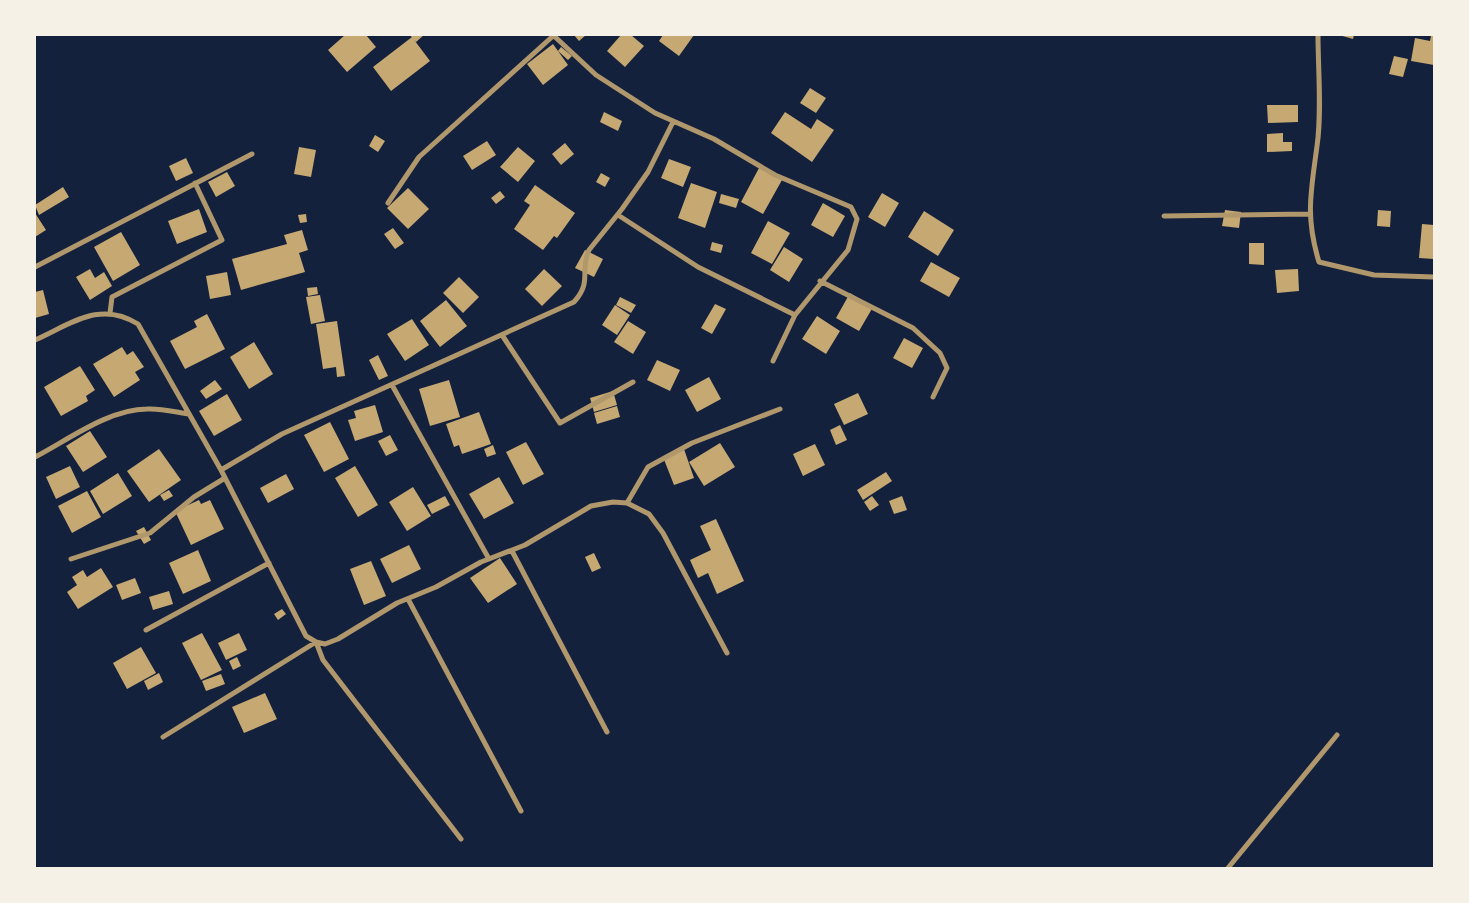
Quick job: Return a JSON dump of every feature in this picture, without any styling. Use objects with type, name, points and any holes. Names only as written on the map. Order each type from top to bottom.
[{"type":"street","points":[[388,203],[419,157],[553,35],[596,75],[673,122],[714,139],[775,175],[851,207],[857,219],[848,250],[820,281],[795,315],[773,361]]},
{"type":"street","points":[[1318,35],[1318,145],[1310,192],[1310,214],[1311,235],[1320,262],[1374,275],[1434,277]]},
{"type":"street","points":[[221,470],[282,434],[574,302],[585,286],[586,257],[589,250],[618,215],[648,172],[673,122]]},
{"type":"street","points":[[35,267],[252,154]]},
{"type":"street","points":[[110,313],[112,297],[222,240],[196,184]]},
{"type":"street","points":[[1164,216],[1310,214]]},
{"type":"street","points":[[618,215],[698,267],[795,315]]},
{"type":"street","points":[[820,281],[914,328],[940,352],[947,368],[933,398]]},
{"type":"street","points":[[35,340],[91,315],[110,313],[124,316],[138,324],[221,470],[306,636],[316,642],[325,644],[338,639],[369,619],[408,598],[436,587],[489,559],[512,550],[591,506],[613,502],[627,503],[649,514],[664,533],[727,653]]},
{"type":"street","points":[[502,335],[560,423],[634,382]]},
{"type":"street","points":[[392,385],[489,559]]},
{"type":"street","points":[[35,457],[105,419],[125,412],[148,408],[189,414]]},
{"type":"street","points":[[627,503],[648,467],[692,443],[780,409]]},
{"type":"street","points":[[71,559],[150,533],[194,497],[225,478]]},
{"type":"street","points":[[512,550],[607,732]]},
{"type":"street","points":[[146,630],[269,563]]},
{"type":"street","points":[[408,598],[521,812]]},
{"type":"street","points":[[163,737],[316,642]]},
{"type":"street","points":[[316,642],[323,660],[461,839]]},
{"type":"street","points":[[1228,868],[1337,735]]},
{"type":"building","points":[[345,35],[366,35],[376,47],[347,72],[328,50]]},
{"type":"building","points":[[410,35],[424,35],[416,42]]},
{"type":"building","points":[[574,35],[586,35],[579,41]]},
{"type":"building","points":[[621,35],[631,35],[644,46],[625,67],[607,51]]},
{"type":"building","points":[[663,35],[694,35],[679,56],[659,41]]},
{"type":"building","points":[[1339,35],[1354,35],[1353,39]]},
{"type":"building","points":[[1431,36],[1434,36],[1434,65],[1411,61],[1415,38],[1430,41]]},
{"type":"building","points":[[412,37],[430,61],[391,91],[373,67]]},
{"type":"building","points":[[553,44],[568,65],[543,85],[527,64]]},
{"type":"building","points":[[561,47],[572,56],[568,60],[558,51]]},
{"type":"building","points":[[1394,56],[1408,59],[1403,77],[1389,74]]},
{"type":"building","points":[[810,88],[826,98],[816,113],[800,103]]},
{"type":"building","points":[[1267,105],[1298,105],[1298,122],[1268,123]]},
{"type":"building","points":[[604,112],[622,121],[618,131],[600,122]]},
{"type":"building","points":[[785,112],[811,129],[817,119],[834,130],[812,162],[771,133]]},
{"type":"building","points":[[1283,133],[1283,142],[1292,142],[1292,151],[1267,152],[1267,134]]},
{"type":"building","points":[[375,135],[385,141],[378,152],[369,146]]},
{"type":"building","points":[[487,141],[496,155],[472,170],[463,156]]},
{"type":"building","points":[[565,143],[574,154],[561,165],[552,154]]},
{"type":"building","points":[[299,147],[316,150],[311,177],[294,174]]},
{"type":"building","points":[[518,147],[535,161],[518,182],[500,167]]},
{"type":"building","points":[[186,158],[193,173],[176,181],[169,166]]},
{"type":"building","points":[[669,159],[691,167],[683,187],[661,178]]},
{"type":"building","points":[[759,168],[782,180],[763,214],[741,202]]},
{"type":"building","points":[[227,172],[235,186],[216,197],[208,182]]},
{"type":"building","points":[[601,173],[610,178],[605,187],[596,182]]},
{"type":"building","points":[[691,183],[717,192],[705,228],[678,218]]},
{"type":"building","points":[[535,185],[575,213],[557,238],[554,236],[543,250],[514,229],[530,205],[524,201]]},
{"type":"building","points":[[63,187],[69,197],[39,215],[35,205]]},
{"type":"building","points":[[408,188],[429,209],[408,229],[387,208]]},
{"type":"building","points":[[500,191],[505,197],[496,204],[491,198]]},
{"type":"building","points":[[882,193],[899,203],[885,227],[868,217]]},
{"type":"building","points":[[721,194],[739,199],[736,208],[719,203]]},
{"type":"building","points":[[823,203],[845,216],[833,237],[811,225]]},
{"type":"building","points":[[199,209],[207,232],[177,244],[168,221]]},
{"type":"building","points":[[1225,210],[1241,212],[1239,228],[1222,226]]},
{"type":"building","points":[[1378,210],[1391,211],[1390,227],[1377,226]]},
{"type":"building","points":[[924,211],[954,230],[938,256],[908,237]]},
{"type":"building","points":[[35,213],[46,230],[35,237]]},
{"type":"building","points":[[306,214],[307,222],[300,223],[298,215]]},
{"type":"building","points":[[768,221],[790,233],[772,264],[751,253]]},
{"type":"building","points":[[1422,224],[1434,225],[1434,259],[1419,258]]},
{"type":"building","points":[[393,228],[404,243],[395,249],[384,234]]},
{"type":"building","points":[[302,230],[308,250],[299,253],[305,272],[241,290],[232,259],[287,244],[284,235]]},
{"type":"building","points":[[121,232],[140,265],[113,281],[94,247]]},
{"type":"building","points":[[712,242],[723,245],[721,253],[710,250]]},
{"type":"building","points":[[1249,243],[1264,243],[1264,265],[1249,264]]},
{"type":"building","points":[[784,247],[803,259],[789,282],[770,270]]},
{"type":"building","points":[[585,250],[603,259],[594,277],[575,268]]},
{"type":"building","points":[[931,262],[960,278],[949,297],[920,281]]},
{"type":"building","points":[[90,269],[95,278],[104,272],[112,286],[90,300],[76,277]]},
{"type":"building","points":[[544,269],[562,286],[542,306],[525,289]]},
{"type":"building","points":[[1298,269],[1299,291],[1277,293],[1275,270]]},
{"type":"building","points":[[227,272],[231,295],[210,299],[206,276]]},
{"type":"building","points":[[459,277],[479,297],[463,313],[443,293]]},
{"type":"building","points":[[317,287],[318,294],[308,296],[307,288]]},
{"type":"building","points":[[43,290],[49,314],[35,318],[35,292]]},
{"type":"building","points":[[850,293],[873,307],[859,331],[836,318]]},
{"type":"building","points":[[320,295],[325,321],[311,324],[306,297]]},
{"type":"building","points":[[620,297],[636,305],[631,313],[616,305]]},
{"type":"building","points":[[446,300],[467,326],[440,347],[420,321]]},
{"type":"building","points":[[715,304],[726,309],[712,334],[701,328]]},
{"type":"building","points":[[615,305],[630,315],[617,335],[602,325]]},
{"type":"building","points":[[207,314],[225,349],[185,369],[170,341],[197,327],[194,321]]},
{"type":"building","points":[[817,316],[840,331],[826,354],[802,339]]},
{"type":"building","points":[[412,319],[429,345],[405,361],[387,334]]},
{"type":"building","points":[[337,321],[345,376],[337,377],[336,367],[323,369],[316,324]]},
{"type":"building","points":[[628,321],[646,332],[633,354],[614,342]]},
{"type":"building","points":[[904,338],[923,348],[912,368],[893,358]]},
{"type":"building","points":[[254,342],[273,374],[249,389],[230,357]]},
{"type":"building","points":[[122,347],[127,355],[133,351],[144,367],[135,372],[140,380],[114,397],[93,364]]},
{"type":"building","points":[[378,355],[388,376],[379,380],[369,360]]},
{"type":"building","points":[[657,360],[680,370],[670,391],[647,380]]},
{"type":"building","points":[[80,366],[95,390],[86,396],[88,401],[61,416],[44,387]]},
{"type":"building","points":[[709,377],[721,399],[697,412],[685,390]]},
{"type":"building","points":[[215,380],[222,389],[206,399],[200,391]]},
{"type":"building","points":[[449,380],[460,417],[430,426],[419,389]]},
{"type":"building","points":[[613,391],[617,405],[594,412],[590,398]]},
{"type":"building","points":[[858,393],[868,414],[844,425],[834,404]]},
{"type":"building","points":[[227,394],[242,420],[214,436],[199,411]]},
{"type":"building","points":[[375,405],[383,432],[355,441],[348,420],[356,418],[354,411]]},
{"type":"building","points":[[617,406],[620,417],[597,424],[594,413]]},
{"type":"building","points":[[479,412],[491,444],[462,454],[459,445],[454,447],[446,424]]},
{"type":"building","points":[[330,422],[349,459],[324,472],[304,435]]},
{"type":"building","points":[[840,425],[847,440],[836,445],[830,430]]},
{"type":"building","points":[[90,431],[107,457],[83,472],[66,446]]},
{"type":"building","points":[[390,435],[398,450],[386,456],[378,441]]},
{"type":"building","points":[[526,442],[544,474],[523,485],[506,452]]},
{"type":"building","points":[[720,443],[735,467],[704,486],[689,462]]},
{"type":"building","points":[[815,444],[825,465],[803,476],[793,454]]},
{"type":"building","points":[[493,445],[496,454],[487,457],[484,449]]},
{"type":"building","points":[[159,449],[181,480],[149,502],[127,471]]},
{"type":"building","points":[[684,449],[694,478],[674,485],[663,457]]},
{"type":"building","points":[[70,466],[80,487],[56,499],[46,477]]},
{"type":"building","points":[[355,466],[378,505],[358,517],[335,478]]},
{"type":"building","points":[[886,472],[892,481],[863,500],[857,490]]},
{"type":"building","points":[[118,473],[132,496],[103,514],[90,491]]},
{"type":"building","points":[[286,474],[294,489],[268,503],[260,488]]},
{"type":"building","points":[[499,477],[514,503],[484,519],[469,494]]},
{"type":"building","points":[[413,487],[431,516],[407,531],[389,502]]},
{"type":"building","points":[[169,490],[173,496],[164,501],[160,495]]},
{"type":"building","points":[[87,491],[101,517],[72,533],[58,506]]},
{"type":"building","points":[[445,496],[450,505],[432,514],[427,505]]},
{"type":"building","points":[[872,496],[879,505],[870,511],[864,502]]},
{"type":"building","points":[[902,496],[907,510],[894,514],[889,501]]},
{"type":"building","points":[[199,500],[201,504],[210,500],[224,529],[191,545],[175,511]]},
{"type":"building","points":[[716,519],[744,581],[717,594],[708,573],[698,578],[690,560],[711,550],[700,526]]},
{"type":"building","points":[[144,527],[151,540],[144,544],[136,531]]},
{"type":"building","points":[[409,545],[421,569],[392,583],[380,559]]},
{"type":"building","points":[[198,550],[211,581],[183,594],[169,563]]},
{"type":"building","points":[[594,553],[601,568],[592,572],[585,557]]},
{"type":"building","points":[[500,558],[517,584],[488,603],[470,578]]},
{"type":"building","points":[[371,561],[386,596],[364,605],[350,569]]},
{"type":"building","points":[[101,568],[113,587],[78,609],[67,592],[77,585],[72,577],[83,570],[87,577]]},
{"type":"building","points":[[135,578],[141,593],[122,600],[116,585]]},
{"type":"building","points":[[169,591],[173,604],[153,610],[149,597]]},
{"type":"building","points":[[282,609],[286,614],[278,620],[274,614]]},
{"type":"building","points":[[202,633],[222,670],[201,680],[182,643]]},
{"type":"building","points":[[239,633],[247,650],[226,660],[218,643]]},
{"type":"building","points":[[141,647],[156,673],[127,689],[113,663]]},
{"type":"building","points":[[237,657],[241,666],[233,670],[229,661]]},
{"type":"building","points":[[159,673],[163,682],[148,690],[144,681]]},
{"type":"building","points":[[221,674],[225,684],[206,691],[202,681]]},
{"type":"building","points":[[265,693],[277,719],[244,733],[232,707]]}]
